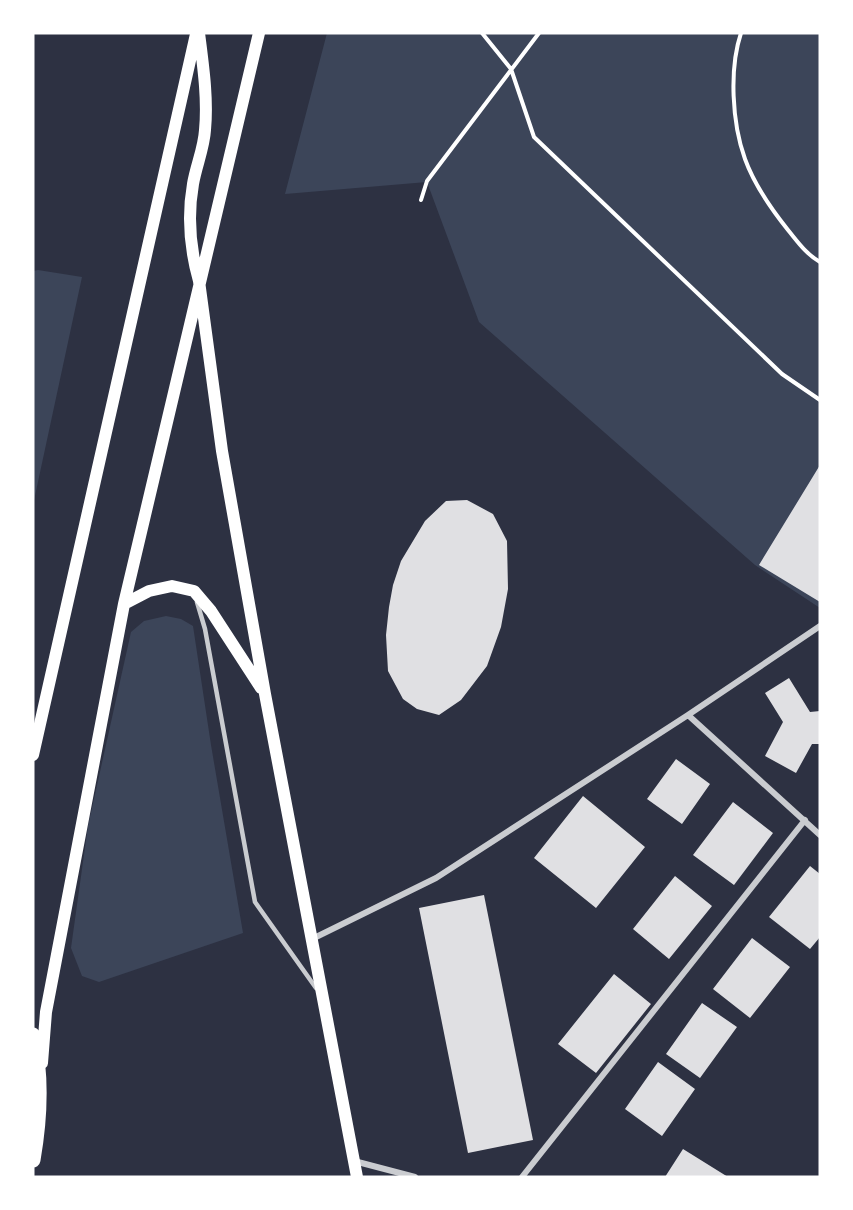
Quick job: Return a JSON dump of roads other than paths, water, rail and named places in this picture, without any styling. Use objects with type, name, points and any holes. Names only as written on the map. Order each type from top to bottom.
[{"type":"main road","points":[[198,33],[207,108],[205,133],[192,186],[189,225],[192,255],[199,281],[222,451],[265,694],[357,1177]]},
{"type":"main road","points":[[33,755],[198,33]]},
{"type":"main road","points":[[33,1160],[46,1012],[124,604],[259,33]]},
{"type":"main road","points":[[124,604],[149,591],[172,586],[194,591],[211,611],[265,694]]},
{"type":"main road","points":[[33,718],[44,699]]},
{"type":"main road","points":[[33,1035],[38,1054],[39,1100]]},
{"type":"street","points":[[312,939],[436,878],[688,715],[820,626]]},
{"type":"street","points":[[688,715],[820,835]]},
{"type":"street","points":[[522,1177],[805,820]]},
{"type":"street","points":[[354,1161],[415,1177]]},
{"type":"lane","points":[[194,591],[205,629],[255,902],[323,997]]}]
